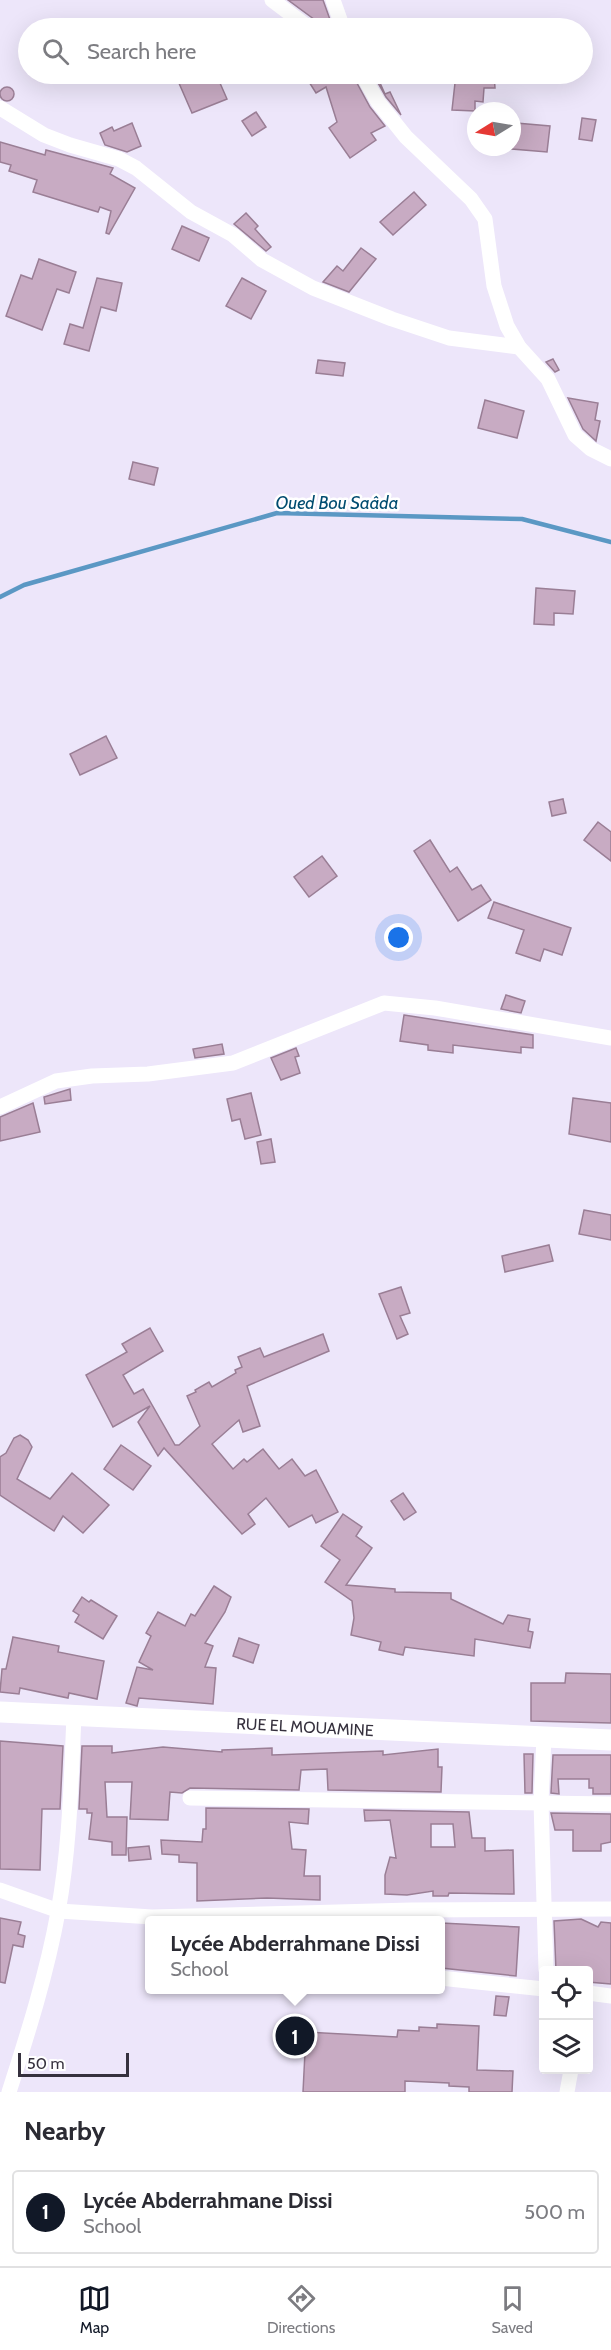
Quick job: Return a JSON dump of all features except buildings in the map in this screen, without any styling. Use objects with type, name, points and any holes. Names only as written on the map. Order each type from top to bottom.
[{"type":"main road","name":"RUE EL MOUAMINE","points":[[0,1712],[611,1740]]},
{"type":"street","points":[[272,0],[296,18]]},
{"type":"street","points":[[333,0],[339,18]]},
{"type":"street","points":[[368,84],[378,102],[406,137],[471,199],[485,219],[494,286],[507,326],[519,347],[548,379],[575,435],[591,449],[611,459]]},
{"type":"street","points":[[0,108],[44,135],[119,159],[136,168],[191,212],[233,235],[262,260],[313,288],[392,319],[449,338],[519,347]]},
{"type":"street","points":[[0,1107],[56,1081],[92,1076],[148,1074],[233,1063],[336,1020],[384,1004],[435,1008],[611,1038]]},
{"type":"street","points":[[9,2092],[43,1983],[59,1911],[68,1837],[74,1716]]},
{"type":"street","points":[[544,1737],[541,1802],[546,1966]]},
{"type":"street","points":[[190,1798],[611,1804]]},
{"type":"street","points":[[0,1890],[59,1911],[145,1917]]},
{"type":"street","points":[[282,1916],[611,1909]]},
{"type":"street","points":[[445,1978],[539,1989]]},
{"type":"street","points":[[593,1994],[611,1996]]},
{"type":"street","points":[[567,2092],[570,2074]]},
{"type":"waterway","name":"Oued Bou Saâda","points":[[0,597],[24,585],[277,513],[522,519],[611,542]]},
{"type":"place","name":"Lycée Abderrahmane Dissi","points":[[295,2036]]}]
